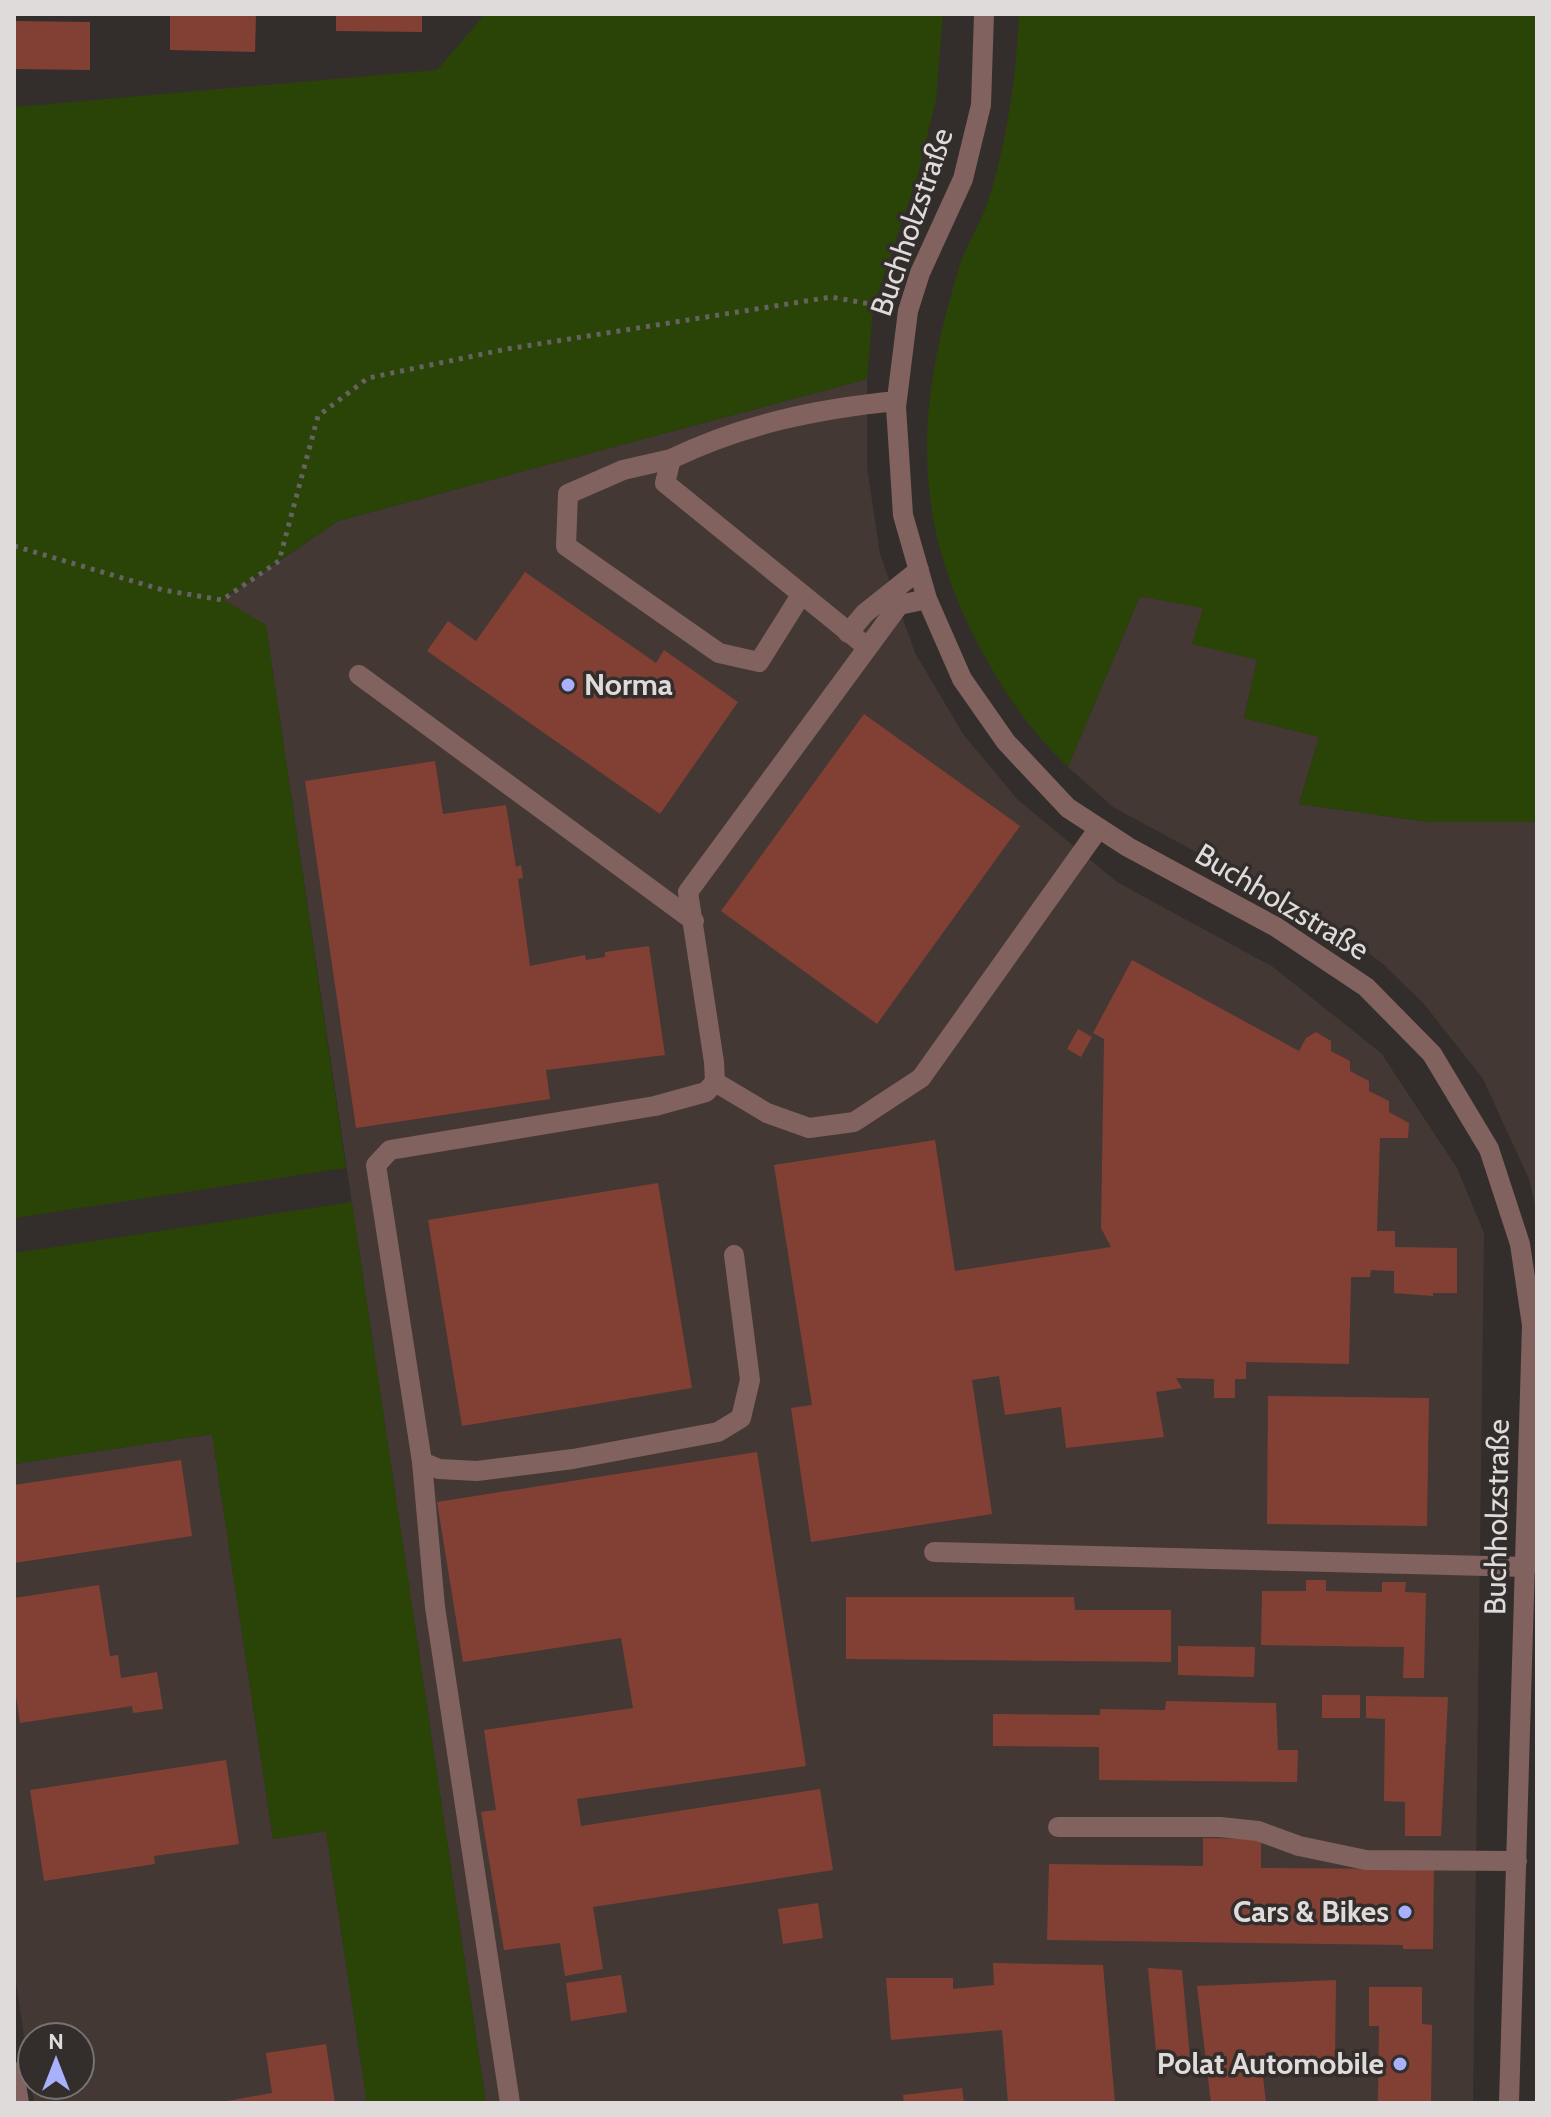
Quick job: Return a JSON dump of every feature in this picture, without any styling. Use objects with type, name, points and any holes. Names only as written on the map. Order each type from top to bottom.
[{"type":"street","name":"Buchholzstraße","points":[[984,14],[981,105],[963,179],[920,273],[908,311],[896,401],[903,515],[927,599],[962,679],[1006,742],[1068,808],[1276,927],[1366,987],[1432,1054],[1489,1149],[1520,1244],[1532,1325],[1509,2103]]},
{"type":"street","points":[[801,595],[759,662],[719,653],[566,546],[568,494],[623,470],[671,459],[717,436],[824,408],[896,401]]},
{"type":"street","points":[[671,459],[665,483],[867,647]]},
{"type":"street","points":[[848,633],[865,613],[919,570]]},
{"type":"street","points":[[510,2103],[435,1607],[422,1462],[376,1165],[390,1150],[655,1106],[706,1092],[715,1082],[688,892],[899,605],[927,599]]},
{"type":"street","points":[[359,675],[694,921]]},
{"type":"street","points":[[715,1082],[767,1113],[809,1128],[854,1122],[921,1078],[1099,828]]},
{"type":"street","points":[[422,1462],[439,1469],[477,1471],[573,1459],[718,1432],[741,1418],[750,1380],[734,1255]]},
{"type":"street","points":[[934,1552],[1527,1567]]},
{"type":"street","points":[[1058,1827],[1220,1827],[1258,1831],[1299,1846],[1366,1860],[1517,1861]]},
{"type":"street","points":[[14,2072],[19,2103]]},
{"type":"path","points":[[14,546],[163,590],[222,600],[279,561],[318,416],[368,378],[521,346],[831,297],[908,311]]},
{"type":"shaded area","points":[[867,379],[867,467],[880,554],[915,653],[963,734],[1018,800],[1117,882],[1273,967],[1381,1053],[1457,1168],[1484,1233],[1473,2103],[486,2103],[266,626],[222,600],[338,521]]},
{"type":"shaded area","points":[[1140,596],[1204,608],[1257,660],[1244,718],[1319,737],[1299,804],[1429,822],[1537,822],[1537,1214],[1529,1179],[1483,1079],[1424,1004],[1383,964],[1329,924],[1113,807],[1068,767]]},
{"type":"shaded area","points":[[212,1434],[273,1839],[326,1831],[367,2103],[34,2103],[96,2101],[96,2021],[22,2021],[14,1969],[14,1464]]},
{"type":"green space","points":[[485,14],[943,14],[936,100],[917,178],[873,308],[867,379],[338,521],[222,599],[266,625],[346,1168],[14,1218],[14,107],[437,70]]},
{"type":"green space","points":[[1019,14],[1537,14],[1537,822],[1429,822],[1299,804],[1319,737],[1244,718],[1257,660],[1192,644],[1203,608],[1140,596],[1068,767],[1024,718],[999,682],[968,624],[949,579],[929,492],[927,449],[935,362],[945,317],[961,262],[987,204],[1005,134],[1016,62]]},
{"type":"green space","points":[[352,1202],[486,2103],[367,2103],[326,1831],[273,1839],[212,1434],[14,1464],[14,1253]]},
{"type":"building","points":[[170,14],[256,14],[255,52],[170,50]]},
{"type":"building","points":[[336,14],[422,14],[422,32],[336,31]]},
{"type":"building","points":[[14,21],[90,22],[90,70],[14,69]]},
{"type":"building","points":[[525,572],[656,663],[664,650],[738,702],[660,814],[427,651],[448,621],[476,641]]},
{"type":"building","points":[[864,714],[1020,826],[877,1024],[721,911]]},
{"type":"building","points":[[435,761],[443,814],[506,805],[516,867],[521,865],[523,878],[518,879],[530,966],[585,955],[586,960],[605,957],[605,952],[649,946],[665,1055],[546,1070],[550,1099],[356,1128],[305,781]]},
{"type":"building","points":[[1132,960],[1299,1051],[1306,1038],[1316,1032],[1331,1041],[1331,1051],[1350,1061],[1350,1071],[1369,1081],[1369,1091],[1389,1101],[1389,1112],[1409,1123],[1408,1138],[1380,1138],[1377,1231],[1395,1231],[1395,1247],[1457,1248],[1457,1293],[1433,1293],[1433,1296],[1394,1293],[1394,1271],[1371,1270],[1370,1277],[1351,1277],[1349,1364],[1246,1362],[1246,1379],[1235,1379],[1235,1398],[1214,1398],[1214,1379],[1176,1378],[1182,1388],[1156,1392],[1164,1437],[1066,1448],[1061,1407],[1005,1415],[999,1376],[972,1380],[992,1514],[811,1542],[791,1408],[812,1405],[774,1165],[935,1140],[955,1271],[1111,1247],[1101,1228],[1104,1039],[1093,1033]]},
{"type":"building","points":[[1078,1029],[1092,1037],[1081,1057],[1067,1049]]},
{"type":"building","points":[[658,1183],[692,1388],[462,1426],[428,1220]]},
{"type":"building","points":[[1268,1396],[1429,1398],[1427,1526],[1267,1524]]},
{"type":"building","points":[[757,1452],[806,1766],[577,1799],[581,1826],[820,1789],[833,1870],[593,1907],[603,1969],[565,1976],[560,1943],[504,1950],[481,1812],[496,1810],[484,1730],[633,1708],[621,1638],[463,1662],[437,1502]]},
{"type":"building","points":[[181,1460],[192,1536],[14,1563],[14,1485]]},
{"type":"building","points":[[1306,1580],[1326,1580],[1326,1591],[1382,1592],[1382,1582],[1406,1582],[1405,1592],[1426,1593],[1424,1678],[1403,1678],[1404,1647],[1261,1645],[1262,1591],[1306,1591]]},
{"type":"building","points":[[99,1585],[110,1656],[118,1655],[121,1678],[157,1672],[163,1709],[133,1713],[132,1706],[20,1723],[14,1683],[14,1598]]},
{"type":"building","points":[[846,1597],[1074,1597],[1075,1610],[1171,1610],[1171,1662],[846,1659]]},
{"type":"building","points":[[1178,1646],[1255,1647],[1254,1677],[1178,1675]]},
{"type":"building","points":[[1322,1695],[1360,1695],[1360,1718],[1322,1718]]},
{"type":"building","points":[[1366,1696],[1448,1697],[1441,1836],[1405,1836],[1405,1802],[1384,1801],[1385,1719],[1366,1718]]},
{"type":"building","points":[[1166,1701],[1276,1703],[1278,1750],[1298,1750],[1297,1782],[1099,1780],[1099,1747],[993,1746],[993,1714],[1100,1715],[1100,1709],[1165,1710]]},
{"type":"building","points":[[226,1760],[239,1844],[154,1856],[155,1864],[44,1881],[30,1790]]},
{"type":"building","points":[[1203,1838],[1261,1839],[1261,1868],[1404,1869],[1434,1866],[1433,1949],[1403,1949],[1403,1945],[1047,1940],[1049,1864],[1203,1866]]},
{"type":"building","points":[[818,1903],[823,1938],[783,1944],[778,1909]]},
{"type":"building","points":[[993,1963],[1103,1965],[1115,2103],[1008,2103],[1002,2030],[891,2040],[886,1978],[953,1978],[953,1989],[994,1985]]},
{"type":"building","points":[[1148,1968],[1182,1970],[1190,2058],[1157,2061]]},
{"type":"building","points":[[621,1975],[627,2012],[571,2021],[566,1983]]},
{"type":"building","points":[[1336,1980],[1335,2059],[1261,2058],[1266,2103],[1211,2103],[1197,1986]]},
{"type":"building","points":[[1369,1987],[1422,1987],[1422,2024],[1432,2025],[1431,2103],[1378,2103],[1379,2026],[1369,2026]]},
{"type":"building","points":[[326,2044],[335,2103],[216,2103],[272,2093],[266,2053]]},
{"type":"building","points":[[962,2088],[964,2103],[904,2103],[903,2095]]},
{"type":"place","name":"Norma","points":[[568,685]]},
{"type":"place","name":"Cars & Bikes","points":[[1405,1912]]},
{"type":"place","name":"Polat Automobile","points":[[1400,2064]]}]
